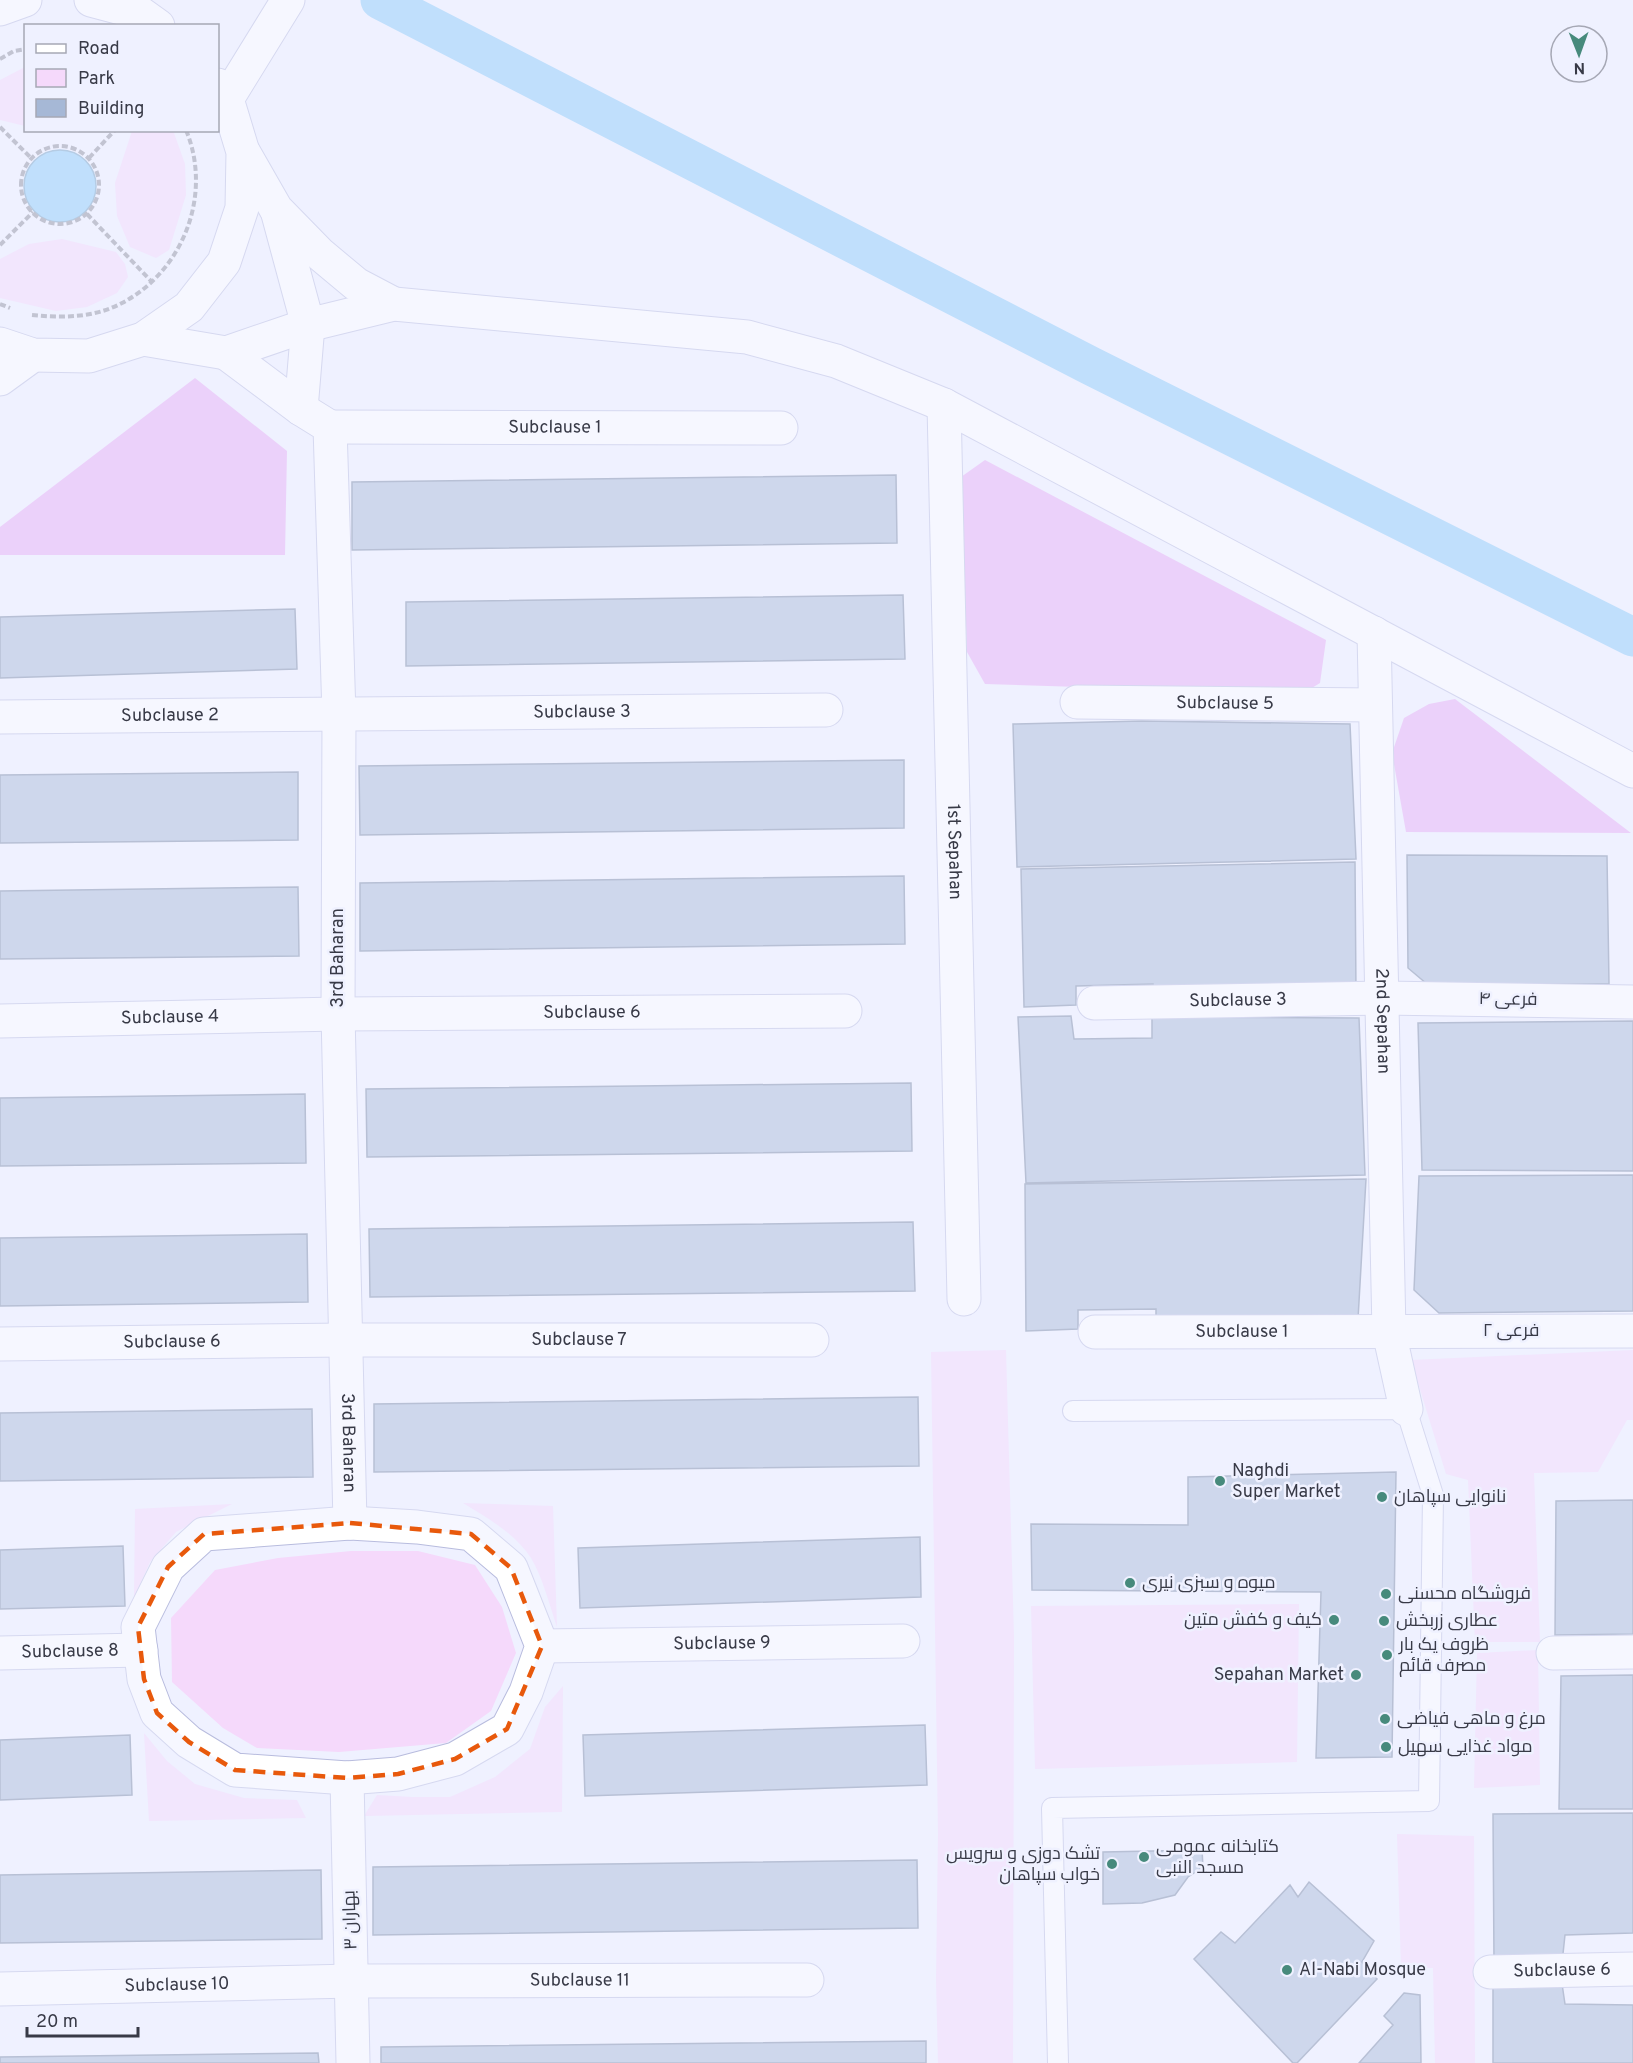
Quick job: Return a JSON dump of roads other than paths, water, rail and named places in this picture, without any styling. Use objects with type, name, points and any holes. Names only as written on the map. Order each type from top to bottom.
[{"type":"street","points":[[0,9],[25,0]]},
{"type":"street","points":[[91,0],[140,13],[155,24]]},
{"type":"street","points":[[288,0],[222,92],[243,152],[276,209],[308,325],[301,409]]},
{"type":"street","points":[[0,344],[33,355],[89,356],[143,339],[189,307],[224,262],[242,208],[243,152]]},
{"type":"street","points":[[276,209],[329,262],[356,284],[394,304]]},
{"type":"street","points":[[226,353],[308,325],[394,304],[747,337],[836,361],[944,405],[1633,771]]},
{"type":"street","points":[[143,339],[226,353],[301,409],[330,427]]},
{"type":"street","points":[[0,367],[33,355]]},
{"type":"street","points":[[0,379],[33,355]]},
{"type":"street","name":"1st Sepahan","points":[[944,405],[964,1299]]},
{"type":"street","name":"Subclause 1","points":[[330,427],[781,428]]},
{"type":"street","name":"3rd Baharan","points":[[330,427],[339,715],[338,1014],[350,1523]]},
{"type":"street","name":"2nd Sepahan","points":[[1374,633],[1389,1332],[1406,1409]]},
{"type":"street","name":"Subclause 5","points":[[1077,702],[1374,705]]},
{"type":"street","name":"Subclause 3","points":[[339,715],[826,710]]},
{"type":"street","name":"Subclause 2","points":[[0,717],[339,715]]},
{"type":"street","name":"Subclause 3","points":[[1094,1003],[1383,998]]},
{"type":"street","name":"فرعی ۴","points":[[1383,998],[1633,1002]]},
{"type":"street","name":"Subclause 6","points":[[338,1014],[845,1011]]},
{"type":"street","name":"Subclause 4","points":[[0,1021],[338,1014]]},
{"type":"street","name":"فرعی ۲","points":[[1389,1332],[1633,1331]]},
{"type":"street","name":"Subclause 1","points":[[1095,1332],[1389,1332]]},
{"type":"street","name":"Subclause 6","points":[[0,1344],[345,1340]]},
{"type":"street","name":"Subclause 7","points":[[345,1340],[812,1340]]},
{"type":"street","points":[[350,1523],[417,1527],[471,1534],[511,1568],[542,1646],[526,1692],[507,1729],[455,1759],[398,1774],[347,1778],[235,1770],[189,1742],[158,1713],[144,1679],[138,1627],[168,1567],[204,1534],[350,1523]]},
{"type":"street","name":"Subclause 9","points":[[542,1646],[903,1641]]},
{"type":"street","name":"Subclause 8","points":[[0,1653],[141,1650]]},
{"type":"street","points":[[1552,1653],[1633,1652]]},
{"type":"street","name":"بهاران ۳","points":[[347,1778],[353,2063]]},
{"type":"street","name":"Subclause 6","points":[[1490,1972],[1633,1969]]},
{"type":"street","name":"Subclause 11","points":[[352,1981],[807,1980]]},
{"type":"street","name":"Subclause 10","points":[[0,1989],[352,1981]]},
{"type":"lane","points":[[1058,2063],[1052,1808],[1429,1802],[1433,1495],[1406,1409],[1073,1411]]},
{"type":"water","points":[[60,150],[80,156],[90,166],[96,186],[90,206],[80,216],[60,222],[40,216],[30,206],[24,186],[30,166],[40,156]]},
{"type":"waterway","points":[[380,0],[1091,366],[1633,637]]},
{"type":"place","name":"Naghdi Super Market","points":[[1220,1481]]},
{"type":"place","name":"نانوایی سپاهان","points":[[1382,1497]]},
{"type":"place","name":"میوه و سبزی نیری","points":[[1130,1583]]},
{"type":"place","name":"فروشگاه محسنی","points":[[1386,1594]]},
{"type":"place","name":"کیف و کفش متین","points":[[1334,1620]]},
{"type":"place","name":"عطاری زربخش","points":[[1384,1621]]},
{"type":"place","name":"ظروف یک بار مصرف قائم","points":[[1387,1655]]},
{"type":"place","name":"Sepahan Market","points":[[1356,1675]]},
{"type":"place","name":"مرغ و ماهی فیاضی","points":[[1385,1719]]},
{"type":"place","name":"مواد غذایی سهیل","points":[[1386,1747]]},
{"type":"place","name":"کتابخانه عمومی مسجد النبی","points":[[1144,1857]]},
{"type":"place","name":"تشک دوزی و سرویس خواب سپاهان","points":[[1112,1864]]},
{"type":"place","name":"Al-Nabi Mosque","points":[[1287,1970]]}]
